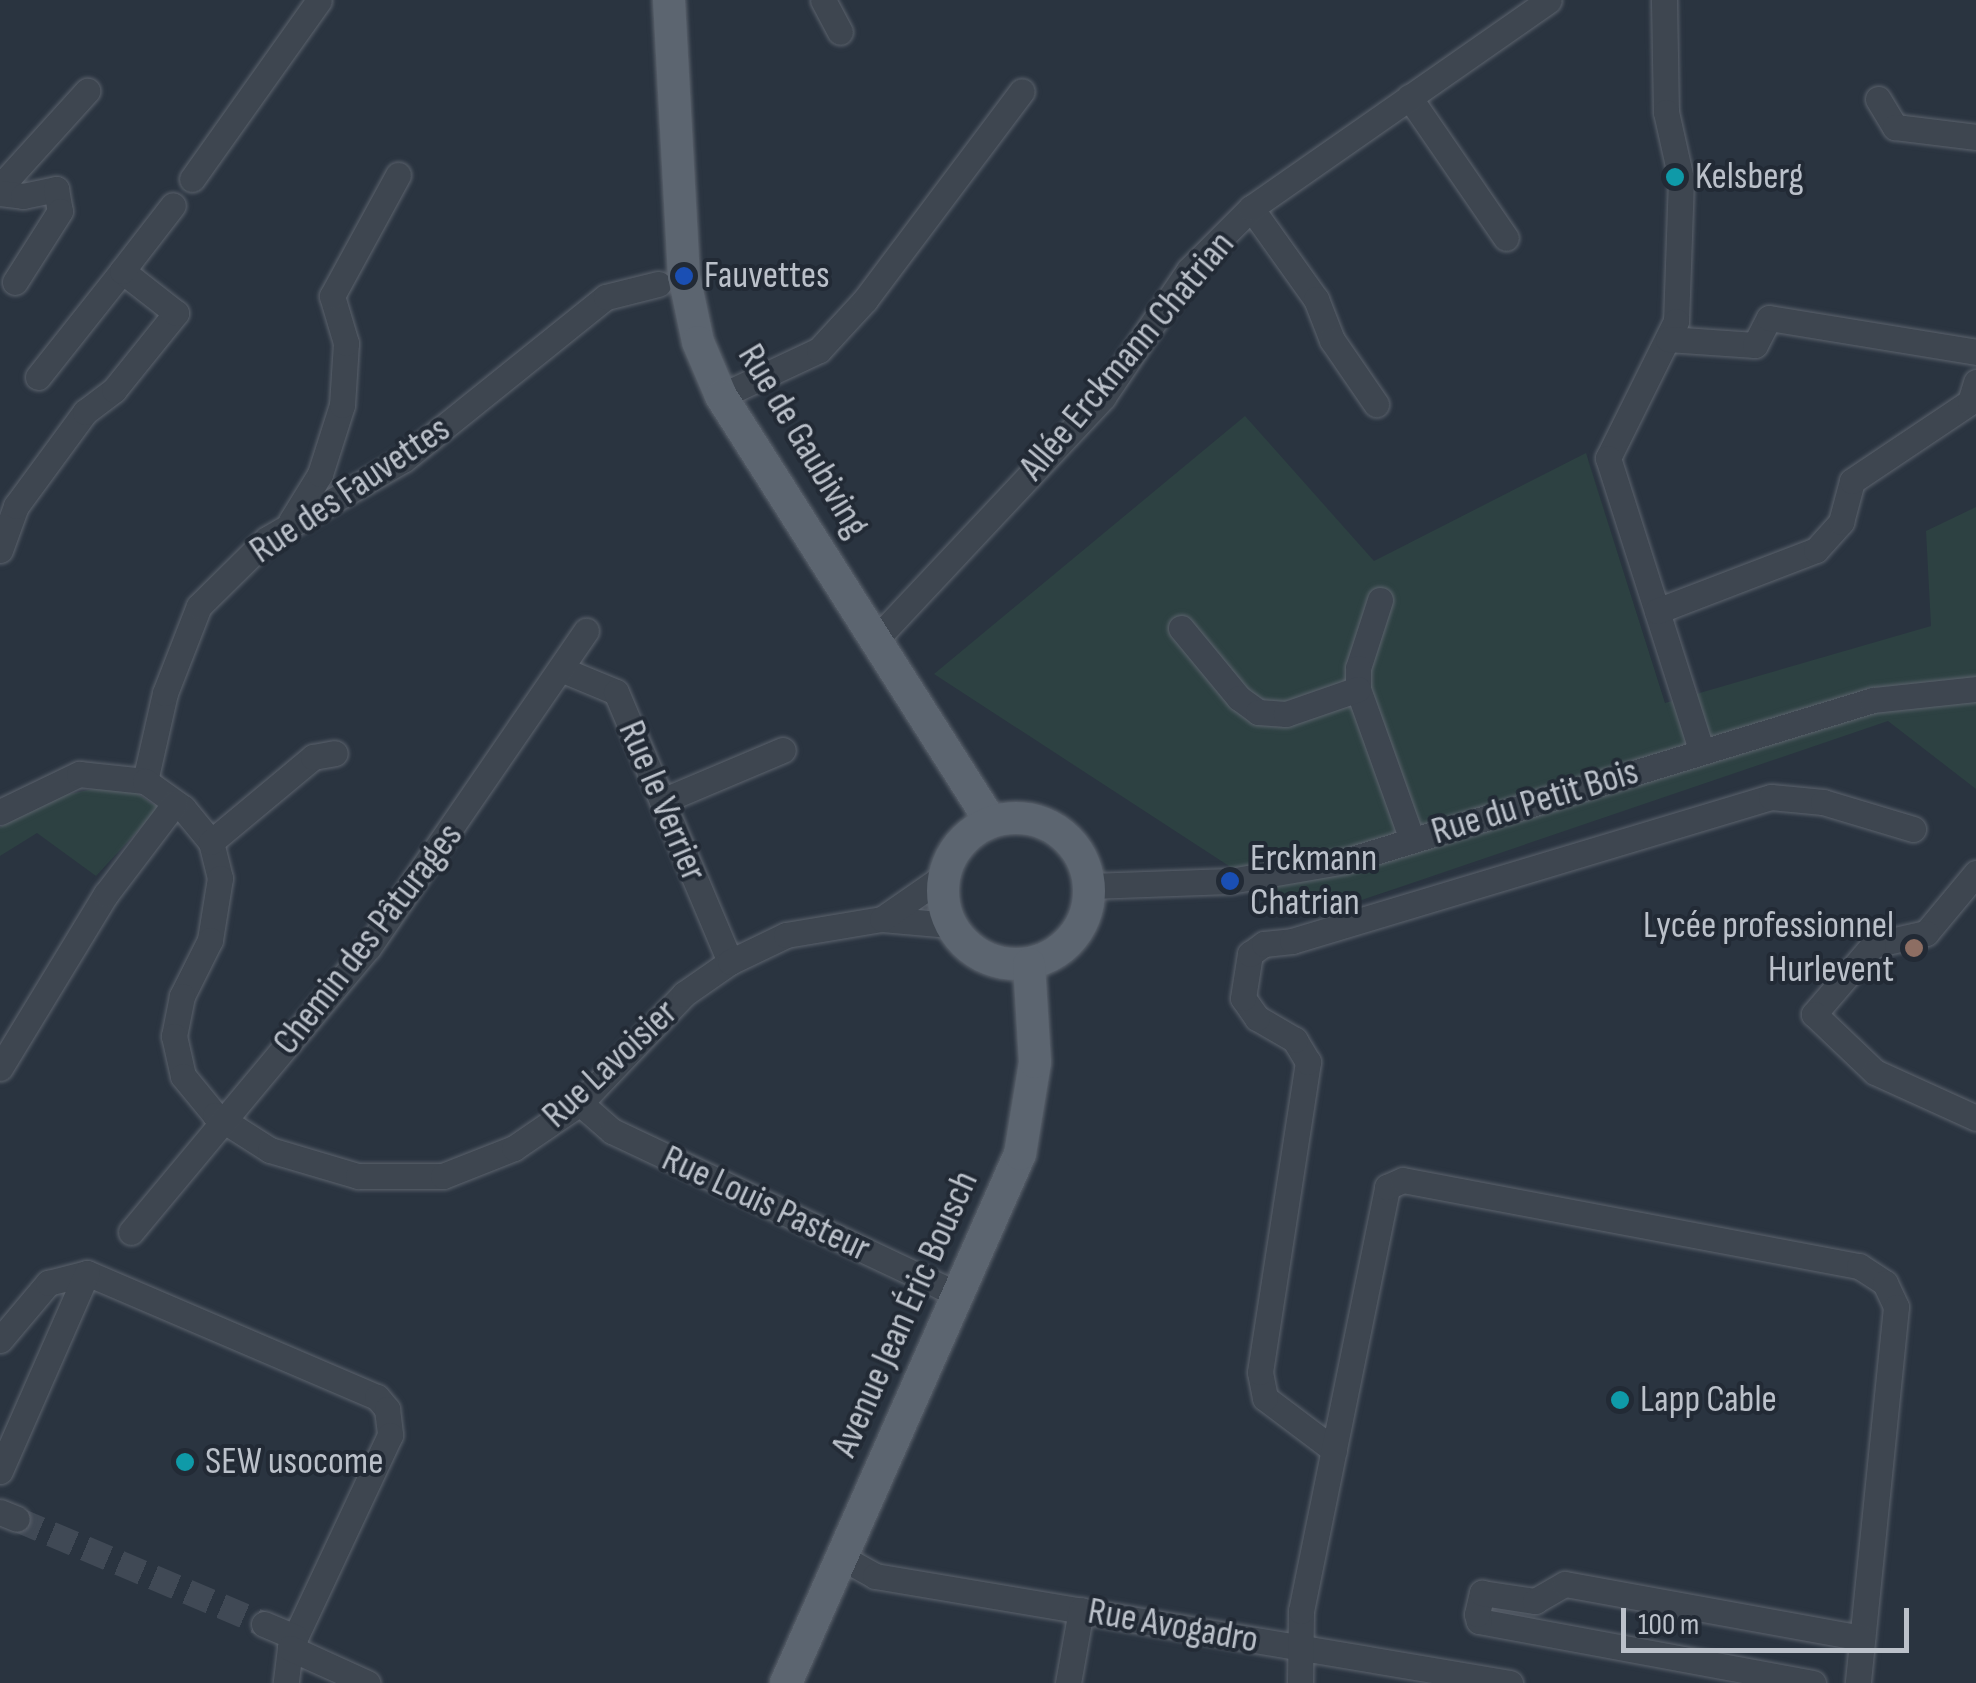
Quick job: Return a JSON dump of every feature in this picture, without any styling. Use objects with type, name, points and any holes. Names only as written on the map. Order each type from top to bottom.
[{"type":"main road","name":"Rue de Gaubiving","points":[[669,0],[684,276],[698,342],[721,396],[878,637],[991,822]]},
{"type":"main road","points":[[1036,820],[1056,830],[1073,845],[1090,886],[1088,908],[1074,936],[1030,964],[984,958],[950,925],[944,876],[953,853],[991,822],[1036,820]]},
{"type":"main road","name":"Avenue Jean Éric Bousch","points":[[786,1683],[1020,1154],[1035,1062],[1030,964]]},
{"type":"street","points":[[192,179],[318,0]]},
{"type":"street","points":[[823,0],[840,32]]},
{"type":"street","name":"Allée Erckmann Chatrian","points":[[878,637],[1103,397],[1189,270],[1251,208],[1548,0]]},
{"type":"street","points":[[1664,0],[1666,112],[1681,179],[1682,268],[1668,339],[1608,458],[1701,750]]},
{"type":"street","points":[[14,282],[58,220],[56,188],[23,196],[0,190],[87,91]]},
{"type":"street","points":[[721,396],[819,350],[865,300],[1022,91]]},
{"type":"street","points":[[1409,97],[1506,238]]},
{"type":"street","points":[[1878,99],[1895,127],[1976,137]]},
{"type":"street","points":[[288,526],[320,474],[342,405],[346,343],[332,296],[398,175]]},
{"type":"street","points":[[38,378],[173,205]]},
{"type":"street","points":[[1251,208],[1316,298],[1332,340],[1376,404]]},
{"type":"street","points":[[0,550],[16,506],[84,412],[114,390],[176,313],[122,271]]},
{"type":"street","name":"Rue des Fauvettes","points":[[145,781],[165,694],[199,606],[288,526],[404,460],[606,297],[658,284]]},
{"type":"street","points":[[1668,339],[1755,345],[1770,318],[1976,352]]},
{"type":"street","points":[[1657,611],[1816,550],[1841,522],[1852,481],[1970,402],[1976,382]]},
{"type":"street","points":[[1380,600],[1358,668],[1358,689],[1412,840]]},
{"type":"street","points":[[1181,628],[1238,698],[1258,712],[1286,714],[1358,689]]},
{"type":"street","name":"Chemin des Pâturages","points":[[131,1232],[368,948],[563,670],[586,631]]},
{"type":"street","name":"Rue le Verrier","points":[[563,670],[616,692],[730,962]]},
{"type":"street","name":"Rue du Petit Bois","points":[[1090,886],[1230,881],[1345,861],[1873,700],[1976,690]]},
{"type":"street","points":[[662,801],[783,750]]},
{"type":"street","points":[[0,812],[79,774],[145,781],[176,802],[210,842],[314,757],[335,753]]},
{"type":"street","points":[[1334,1450],[1265,1398],[1260,1372],[1308,1062],[1295,1040],[1256,1018],[1243,998],[1250,954],[1264,944],[1292,941],[1771,798],[1840,806],[1913,829]]},
{"type":"street","points":[[0,1068],[106,894],[176,802]]},
{"type":"street","name":"Rue Lavoisier","points":[[210,842],[220,878],[210,940],[182,996],[174,1036],[183,1076],[224,1120],[270,1150],[358,1176],[444,1176],[514,1148],[580,1103],[684,994],[730,962],[786,935],[882,919],[950,925]]},
{"type":"street","points":[[1976,873],[1926,934],[1873,945],[1814,1014],[1875,1072],[1976,1118]]},
{"type":"street","name":"Rue Lavoisier","points":[[882,919],[944,876]]},
{"type":"street","name":"Rue Louis Pasteur","points":[[580,1103],[612,1131],[959,1295]]},
{"type":"street","points":[[1300,1683],[1305,1649],[1302,1610],[1388,1187],[1404,1180],[1858,1266],[1885,1283],[1896,1308],[1858,1683]]},
{"type":"street","points":[[0,1340],[48,1283],[87,1273],[376,1397],[387,1409],[390,1435],[293,1643],[286,1683]]},
{"type":"street","points":[[0,1471],[87,1273]]},
{"type":"street","name":"Rue Avogadro","points":[[840,1557],[875,1576],[1510,1683]]},
{"type":"street","points":[[1813,1683],[1479,1622],[1482,1593],[1535,1601],[1565,1584],[1862,1638]]},
{"type":"street","points":[[1068,1683],[1082,1610]]},
{"type":"street","points":[[264,1624],[367,1683]]},
{"type":"green space","points":[[1245,416],[1374,561],[1586,453],[1665,703],[1931,626],[1926,531],[1976,507],[1976,789],[1888,721],[1309,918],[934,674]]},
{"type":"green space","points":[[107,786],[132,790],[159,808],[96,876],[37,833],[0,856],[0,827],[60,796]]},
{"type":"tunnel","points":[[17,1519],[264,1624]]},
{"type":"place","name":"Kelsberg","points":[[1675,177]]},
{"type":"place","name":"Fauvettes","points":[[684,276]]},
{"type":"place","name":"Erckmann Chatrian","points":[[1230,881]]},
{"type":"place","name":"Lycée professionnel Hurlevent","points":[[1914,948]]},
{"type":"place","name":"Lapp Cable","points":[[1620,1400]]},
{"type":"place","name":"SEW usocome","points":[[185,1462]]}]
